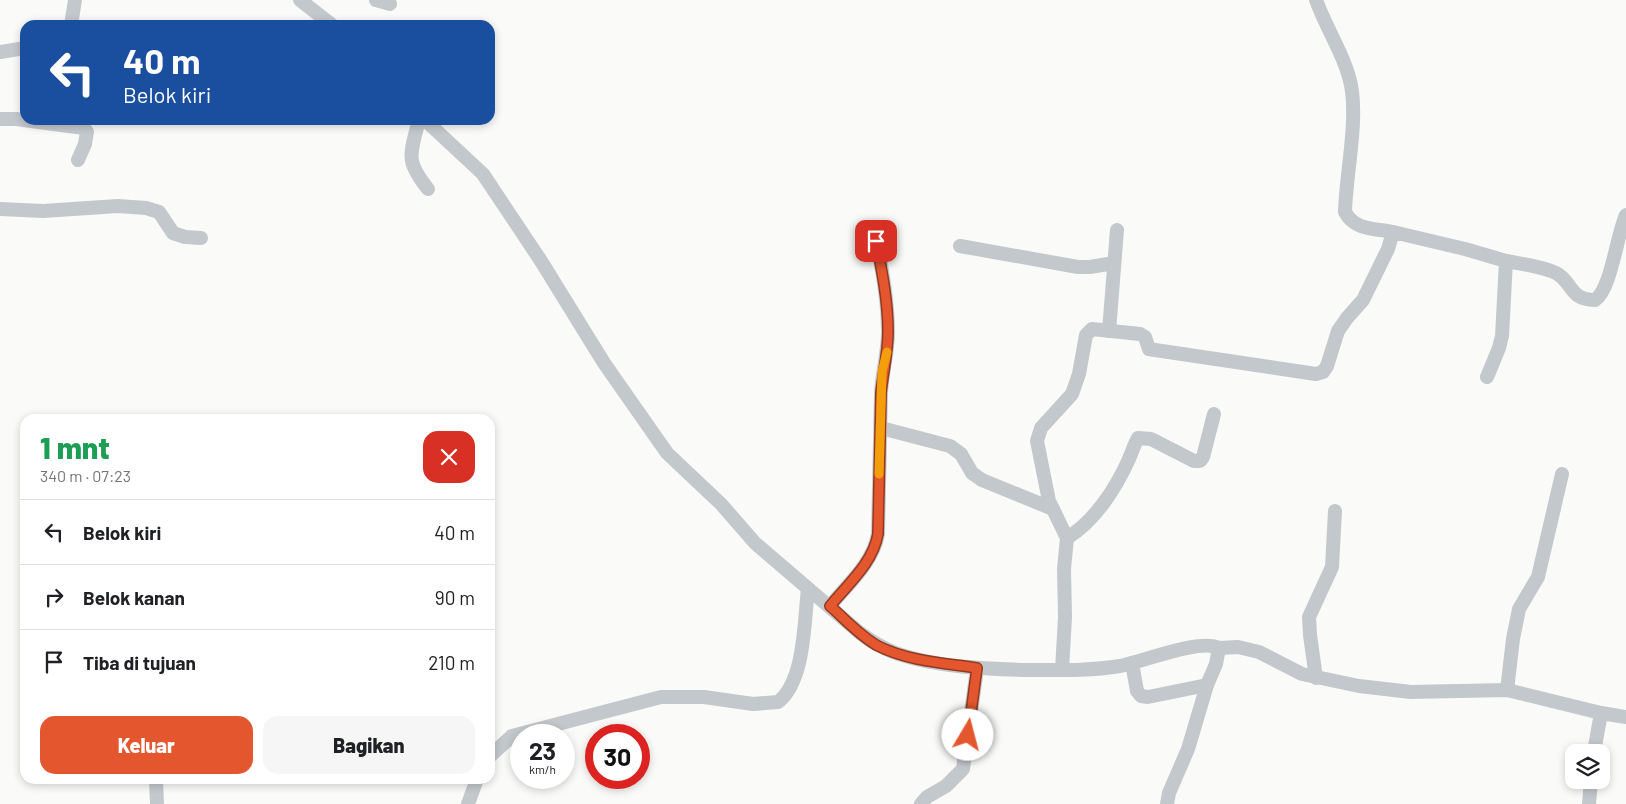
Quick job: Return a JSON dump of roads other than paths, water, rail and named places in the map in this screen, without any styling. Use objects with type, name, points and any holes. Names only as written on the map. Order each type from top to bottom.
[{"type":"street","points":[[72,20],[75,0]]},
{"type":"street","points":[[300,0],[326,20]]},
{"type":"street","points":[[376,0],[390,4]]},
{"type":"street","points":[[1316,0],[1344,63],[1351,85],[1352,104],[1345,212],[1350,221],[1356,225],[1465,248],[1506,261],[1553,272],[1560,276],[1580,298],[1595,300],[1600,297],[1606,284],[1626,215]]},
{"type":"street","points":[[0,52],[20,49]]},
{"type":"street","points":[[0,119],[20,120]]},
{"type":"street","points":[[61,125],[84,128],[87,132],[85,144],[78,160]]},
{"type":"street","points":[[418,125],[411,162],[415,172],[428,189]]},
{"type":"street","points":[[430,125],[483,174],[541,261],[604,363],[667,453],[721,504],[755,542],[860,633],[877,645],[910,658],[977,668],[1062,670],[1120,666],[1184,649],[1209,645],[1219,648],[1238,647],[1259,652],[1302,674],[1359,686],[1411,692],[1507,690],[1601,713],[1626,717]]},
{"type":"street","points":[[0,209],[43,210],[118,206],[146,208],[159,212],[173,233],[185,237],[201,238]]},
{"type":"street","points":[[1109,331],[1117,230]]},
{"type":"street","points":[[1062,670],[1065,617],[1064,569],[1067,538],[1049,501],[1037,441],[1038,434],[1048,419],[1072,394],[1079,374],[1089,331],[1092,329],[1143,335],[1149,349],[1270,368],[1316,374],[1323,372],[1327,366],[1338,331],[1363,300],[1388,249],[1393,232]]},
{"type":"street","points":[[830,606],[869,559],[876,546],[878,534],[882,372],[887,354],[888,332],[886,296],[876,241]]},
{"type":"street","points":[[960,246],[1078,267],[1114,263]]},
{"type":"street","points":[[1487,377],[1502,336],[1506,261]]},
{"type":"street","points":[[1067,538],[1089,521],[1100,509],[1129,459],[1138,438],[1151,439],[1194,461],[1200,461],[1203,457],[1214,414]]},
{"type":"street","points":[[881,428],[950,446],[961,454],[972,473],[982,480],[1053,509]]},
{"type":"street","points":[[1507,690],[1513,639],[1519,609],[1538,577],[1562,474]]},
{"type":"street","points":[[1316,678],[1309,617],[1332,567],[1335,511]]},
{"type":"street","points":[[495,751],[512,736],[660,697],[704,697],[753,704],[778,702],[789,690],[797,670],[802,648],[808,589]]},
{"type":"street","points":[[1167,804],[1188,748],[1207,685],[1216,664],[1219,648]]},
{"type":"street","points":[[1132,663],[1136,691],[1141,696],[1148,697],[1207,685]]},
{"type":"street","points":[[921,804],[927,797],[946,786],[963,769],[977,668]]},
{"type":"street","points":[[1595,744],[1601,713]]},
{"type":"street","points":[[156,784],[158,804]]},
{"type":"street","points":[[468,804],[475,784]]},
{"type":"street","points":[[1589,804],[1590,789]]}]
